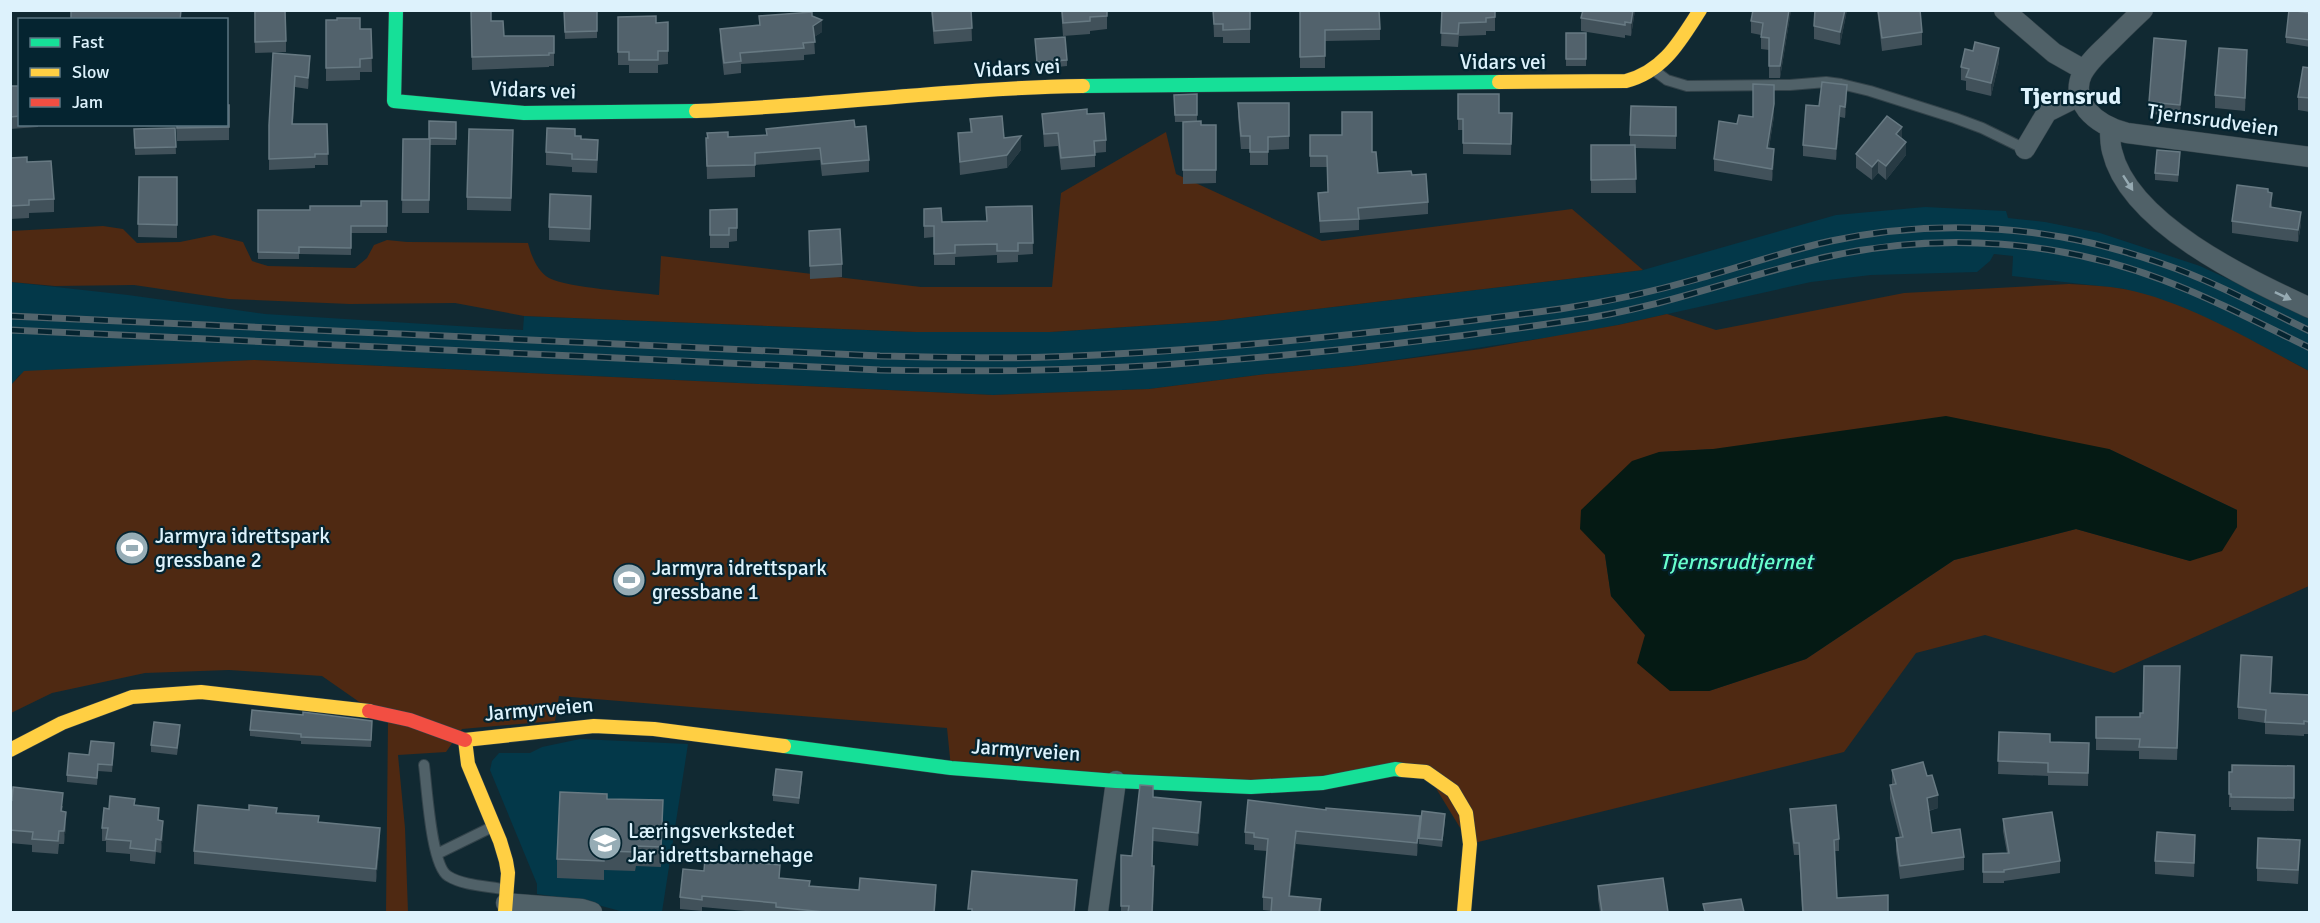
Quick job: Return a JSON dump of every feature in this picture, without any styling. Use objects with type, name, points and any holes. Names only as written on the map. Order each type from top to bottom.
[{"type":"street","name":"Vidars vei","points":[[396,10],[394,101],[524,113],[766,108],[1032,87],[1618,82],[1637,80],[1655,70],[1700,10]]},
{"type":"street","points":[[2004,10],[2054,53],[2084,70]]},
{"type":"street","points":[[2143,10],[2091,61],[2084,70],[2079,86],[2079,96],[2094,118],[2110,128],[2111,151],[2126,181],[2152,212],[2208,257],[2310,308]]},
{"type":"street","points":[[2025,149],[2047,112],[2079,96]]},
{"type":"street","name":"Tjernsrudveien","points":[[2110,128],[2127,133],[2310,157]]},
{"type":"street","name":"Jarmyrveien","points":[[10,750],[62,723],[132,697],[201,692],[357,708],[410,720],[465,740],[594,726],[654,729],[951,768],[1116,781],[1251,787],[1323,783],[1395,769],[1426,772],[1453,791],[1466,813],[1470,844],[1464,912]]},
{"type":"street","name":"Jarmyrveien","points":[[465,740],[468,764],[506,861],[506,902]]},
{"type":"street","points":[[1098,912],[1116,781]]},
{"type":"street","points":[[506,902],[582,909],[592,912]]},
{"type":"lane","points":[[1655,70],[1667,80],[1687,86],[1790,86],[1826,82],[1841,84],[1955,118],[2025,149]]},
{"type":"lane","points":[[424,765],[431,827],[440,866],[446,875],[506,902]]},
{"type":"lane","points":[[437,854],[494,826]]},
{"type":"shaded area","points":[[1166,132],[1176,174],[1322,241],[1572,209],[1643,270],[1216,321],[1050,332],[916,332],[524,316],[455,303],[350,304],[229,299],[134,285],[55,286],[11,282],[11,231],[103,226],[123,229],[137,243],[180,242],[214,235],[243,242],[252,261],[268,266],[355,268],[367,258],[374,245],[387,240],[528,243],[538,267],[549,278],[586,287],[659,295],[661,256],[921,287],[1052,287],[1061,193]]},
{"type":"shaded area","points":[[1925,207],[2006,211],[2008,218],[2045,222],[2100,233],[2200,266],[2310,317],[2309,371],[2237,333],[2124,289],[2012,276],[2013,256],[1994,254],[1990,261],[1977,272],[1871,275],[1811,282],[1566,335],[1353,366],[1149,389],[993,395],[254,360],[19,375],[11,386],[11,282],[265,314],[523,330],[524,316],[916,332],[1050,332],[1216,321],[1643,270],[1836,215]]},
{"type":"shaded area","points":[[2069,284],[2124,289],[2195,313],[2243,335],[2309,371],[2309,586],[2114,673],[1985,635],[1916,653],[1844,752],[1470,844],[1426,772],[1324,783],[951,768],[947,728],[559,696],[555,721],[462,729],[446,752],[398,755],[405,828],[408,912],[386,912],[388,722],[322,676],[229,670],[145,673],[52,693],[11,713],[10,386],[24,371],[254,360],[993,395],[1149,389],[1481,349],[1667,314],[1716,330],[1904,293]],"holes":[[[1713,449],[2109,449],[2237,510],[2237,527],[2190,561],[2076,529],[1954,560],[1806,659],[1709,691],[1645,635],[1611,596],[1605,555],[1659,452]]]},
{"type":"shaded area","points":[[580,739],[688,744],[662,912],[624,912],[579,900],[537,894],[537,884],[490,770],[492,761],[499,753],[530,753],[542,747]]},
{"type":"water","name":"Tjernsrudtjernet","points":[[1946,416],[2109,449],[2237,510],[2237,527],[2222,551],[2190,561],[2076,529],[1954,560],[1806,659],[1709,691],[1670,691],[1637,663],[1645,635],[1611,596],[1605,555],[1580,529],[1581,510],[1632,461],[1659,452],[1713,449]]},
{"type":"building","points":[[71,10],[181,10],[180,18],[71,18]]},
{"type":"building","points":[[255,10],[285,10],[286,41],[255,42]]},
{"type":"building","points":[[471,10],[491,10],[491,21],[503,21],[504,36],[554,36],[554,53],[472,57]]},
{"type":"building","points":[[564,10],[597,10],[597,31],[565,32]]},
{"type":"building","points":[[932,10],[971,10],[972,28],[934,31]]},
{"type":"building","points":[[1062,10],[1107,10],[1107,16],[1090,17],[1090,21],[1063,23]]},
{"type":"building","points":[[1213,10],[1250,10],[1250,29],[1223,30],[1223,24],[1214,24]]},
{"type":"building","points":[[1300,10],[1379,10],[1380,29],[1325,30],[1325,56],[1300,57]]},
{"type":"building","points":[[1442,10],[1495,10],[1495,17],[1486,18],[1486,22],[1459,23],[1458,34],[1441,33]]},
{"type":"building","points":[[1583,10],[1633,10],[1631,23],[1625,22],[1625,25],[1581,18]]},
{"type":"building","points":[[1753,10],[1789,10],[1780,66],[1769,66],[1769,38],[1761,37],[1763,23],[1751,21]]},
{"type":"building","points":[[1815,10],[1845,10],[1840,32],[1814,26]]},
{"type":"building","points":[[1878,10],[1920,10],[1922,32],[1882,38]]},
{"type":"building","points":[[2289,10],[2310,13],[2310,40],[2286,37]]},
{"type":"building","points":[[812,12],[812,16],[822,20],[813,26],[815,42],[803,43],[804,48],[740,53],[741,61],[724,63],[720,29],[760,25],[759,16]]},
{"type":"building","points":[[656,16],[656,23],[668,22],[668,51],[658,51],[658,60],[629,60],[629,52],[618,52],[618,17]]},
{"type":"building","points":[[337,18],[360,18],[360,29],[371,29],[372,58],[360,59],[360,67],[326,68],[326,20],[337,20]]},
{"type":"building","points":[[1566,33],[1586,33],[1586,59],[1566,59]]},
{"type":"building","points":[[1065,37],[1067,60],[1037,62],[1035,39]]},
{"type":"building","points":[[2154,38],[2186,41],[2180,105],[2149,102]]},
{"type":"building","points":[[1975,42],[1999,48],[1991,83],[1966,77],[1969,69],[1961,67],[1965,49],[1973,51]]},
{"type":"building","points":[[2219,48],[2247,50],[2245,98],[2215,95]]},
{"type":"building","points":[[273,53],[310,56],[308,78],[295,76],[292,124],[327,124],[328,154],[315,154],[315,157],[269,159]]},
{"type":"building","points":[[2303,67],[2310,68],[2310,98],[2298,97]]},
{"type":"building","points":[[1822,82],[1847,85],[1845,107],[1840,106],[1836,149],[1803,145],[1806,105],[1819,106]]},
{"type":"building","points":[[1753,84],[1774,85],[1774,104],[1767,148],[1774,149],[1772,169],[1714,159],[1719,121],[1737,124],[1739,115],[1753,117]]},
{"type":"building","points":[[10,86],[18,86],[18,116],[10,117]]},
{"type":"building","points":[[1197,94],[1197,115],[1175,115],[1174,95]]},
{"type":"building","points":[[1458,94],[1499,94],[1499,113],[1512,113],[1511,144],[1463,143],[1463,119],[1458,119]]},
{"type":"building","points":[[1238,103],[1289,103],[1289,136],[1268,137],[1268,152],[1250,152],[1250,136],[1241,136]]},
{"type":"building","points":[[229,105],[229,127],[177,128],[177,126],[228,126]]},
{"type":"building","points":[[1631,106],[1676,107],[1676,136],[1630,135]]},
{"type":"building","points":[[1087,109],[1087,114],[1104,113],[1106,140],[1094,141],[1095,155],[1061,158],[1058,133],[1044,134],[1042,114]]},
{"type":"building","points":[[1342,112],[1372,112],[1372,152],[1376,152],[1378,173],[1411,171],[1412,175],[1426,174],[1428,202],[1358,208],[1359,219],[1320,221],[1318,193],[1328,192],[1327,156],[1310,156],[1310,135],[1342,135]]},
{"type":"building","points":[[1002,116],[1004,138],[1021,136],[1007,155],[960,162],[958,133],[972,132],[970,119]]},
{"type":"building","points":[[1887,116],[1902,127],[1896,134],[1906,142],[1886,166],[1878,160],[1872,167],[1856,154]]},
{"type":"building","points":[[854,120],[855,127],[866,126],[869,160],[822,164],[820,148],[755,153],[755,165],[707,166],[707,133],[728,132],[728,137],[767,135],[766,129]]},
{"type":"building","points":[[429,121],[456,122],[456,139],[429,138]]},
{"type":"building","points":[[1201,121],[1201,125],[1216,125],[1216,170],[1183,170],[1183,122]]},
{"type":"building","points":[[175,128],[176,147],[135,148],[134,129]]},
{"type":"building","points":[[547,128],[575,129],[575,136],[581,136],[581,139],[598,140],[597,160],[572,159],[572,154],[546,152]]},
{"type":"building","points":[[469,129],[513,130],[511,198],[467,197]]},
{"type":"building","points":[[403,139],[430,139],[429,200],[402,200]]},
{"type":"building","points":[[1591,145],[1635,145],[1636,179],[1591,180]]},
{"type":"building","points":[[2157,150],[2180,152],[2178,175],[2155,173]]},
{"type":"building","points":[[27,157],[27,162],[51,161],[54,199],[29,200],[29,205],[10,206],[10,158]]},
{"type":"building","points":[[139,177],[177,177],[177,225],[138,224]]},
{"type":"building","points":[[2237,185],[2268,189],[2268,192],[2272,193],[2270,207],[2301,212],[2298,230],[2232,221]]},
{"type":"building","points":[[550,194],[591,196],[590,229],[549,227]]},
{"type":"building","points":[[361,201],[387,201],[387,226],[351,226],[351,248],[299,247],[299,253],[258,252],[258,210],[310,210],[310,206],[361,206]]},
{"type":"building","points":[[1032,206],[1033,243],[1018,243],[1018,251],[997,251],[997,244],[955,245],[955,253],[934,254],[934,226],[924,226],[924,209],[941,208],[942,222],[987,221],[986,207]]},
{"type":"building","points":[[737,209],[737,228],[729,228],[729,235],[710,235],[710,210]]},
{"type":"building","points":[[840,229],[842,264],[810,266],[809,231]]},
{"type":"building","points":[[2241,655],[2272,657],[2270,693],[2310,695],[2310,722],[2304,721],[2304,724],[2265,722],[2266,710],[2238,707]]},
{"type":"building","points":[[2144,666],[2180,666],[2177,748],[2139,747],[2140,739],[2096,738],[2096,717],[2140,717],[2140,713],[2143,713]]},
{"type":"building","points":[[252,710],[303,715],[303,712],[372,721],[371,740],[301,737],[301,734],[250,730]]},
{"type":"building","points":[[154,722],[180,725],[177,748],[151,745]]},
{"type":"building","points":[[1999,732],[2050,734],[2050,742],[2089,743],[2088,773],[2048,772],[2048,763],[1998,761]]},
{"type":"building","points":[[91,741],[114,743],[112,765],[98,764],[97,778],[67,775],[69,753],[89,755]]},
{"type":"building","points":[[1923,762],[1927,776],[1932,775],[1938,795],[1927,798],[1932,833],[1960,829],[1964,857],[1900,866],[1896,838],[1903,837],[1890,785],[1896,784],[1892,770]]},
{"type":"building","points":[[2232,765],[2294,766],[2294,798],[2231,797],[2229,772],[2232,772]]},
{"type":"building","points":[[776,769],[802,772],[799,798],[773,795]]},
{"type":"building","points":[[1140,785],[1153,786],[1153,797],[1201,802],[1198,833],[1153,828],[1152,912],[1128,912],[1129,906],[1121,906],[1121,855],[1132,856]]},
{"type":"building","points":[[13,787],[63,793],[61,811],[66,812],[64,831],[59,831],[58,841],[32,839],[33,832],[10,830],[10,799],[12,800]]},
{"type":"building","points":[[560,792],[607,794],[607,799],[663,800],[661,847],[636,846],[635,852],[604,851],[604,861],[557,859]]},
{"type":"building","points":[[110,796],[135,799],[134,805],[159,808],[158,820],[163,821],[161,840],[156,839],[155,851],[130,848],[131,841],[106,839],[108,828],[102,828],[104,808],[109,809]]},
{"type":"building","points":[[1248,800],[1326,810],[1326,808],[1420,816],[1417,843],[1296,831],[1289,896],[1321,899],[1319,912],[1271,912],[1272,898],[1263,897],[1268,839],[1254,837],[1254,833],[1245,832]]},
{"type":"building","points":[[198,805],[249,810],[249,805],[277,808],[276,813],[319,816],[318,822],[380,828],[376,869],[194,851]]},
{"type":"building","points":[[1836,805],[1839,839],[1834,840],[1837,898],[1888,895],[1888,912],[1803,912],[1799,843],[1794,843],[1790,809]]},
{"type":"building","points":[[1422,811],[1445,814],[1442,840],[1419,838]]},
{"type":"building","points":[[2052,812],[2060,861],[2004,870],[2004,872],[1983,872],[1983,854],[2009,853],[2003,819]]},
{"type":"building","points":[[2157,832],[2195,835],[2194,863],[2155,861]]},
{"type":"building","points":[[2258,838],[2300,840],[2298,870],[2257,868]]},
{"type":"building","points":[[705,858],[780,865],[779,878],[810,881],[809,886],[859,890],[860,878],[936,885],[934,912],[824,912],[776,907],[776,903],[702,896],[702,900],[680,897],[683,869],[704,871]]},
{"type":"building","points":[[972,871],[1077,880],[1074,912],[972,912],[972,909],[968,909]]},
{"type":"building","points":[[1663,878],[1668,912],[1602,912],[1598,886]]},
{"type":"building","points":[[1741,899],[1744,912],[1705,912],[1703,904]]},
{"type":"railway","points":[[10,316],[880,356],[1049,357],[1177,350],[1305,339],[1560,309],[1663,288],[1831,241],[1915,229],[1957,228],[1999,229],[2040,234],[2123,251],[2200,278],[2310,331]]},
{"type":"railway","points":[[10,330],[880,370],[996,371],[1111,368],[1236,359],[1430,340],[1575,320],[1608,315],[1831,256],[1873,248],[1957,242],[2041,248],[2123,266],[2200,295],[2310,348]]},
{"type":"traffic: fast","points":[[396,10],[394,101],[524,113],[696,111]]},
{"type":"traffic: fast","points":[[1083,86],[1499,82]]},
{"type":"traffic: fast","points":[[784,746],[951,768],[1116,781],[1251,787],[1323,783],[1395,769],[1402,770]]},
{"type":"traffic: slow","points":[[1499,82],[1626,81],[1651,70],[1661,62],[1670,53],[1700,10]]},
{"type":"traffic: slow","points":[[696,111],[986,90],[1083,86]]},
{"type":"traffic: slow","points":[[10,750],[62,723],[132,697],[201,692],[369,711]]},
{"type":"traffic: slow","points":[[505,912],[508,873],[506,861],[468,764],[465,740],[594,726],[654,729],[784,746]]},
{"type":"traffic: slow","points":[[1402,770],[1426,772],[1453,791],[1466,813],[1470,844],[1464,912]]},
{"type":"traffic: jam","points":[[369,711],[410,720],[465,740]]},
{"type":"place","name":"Jarmyra idrettspark gressbane 2","points":[[132,548]]},
{"type":"place","name":"Jarmyra idrettspark gressbane 1","points":[[629,580]]},
{"type":"place","name":"Læringsverkstedet Jar idrettsbarnehage","points":[[605,843]]},
{"type":"district","name":"Tjernsrud","points":[[2071,96]]}]
